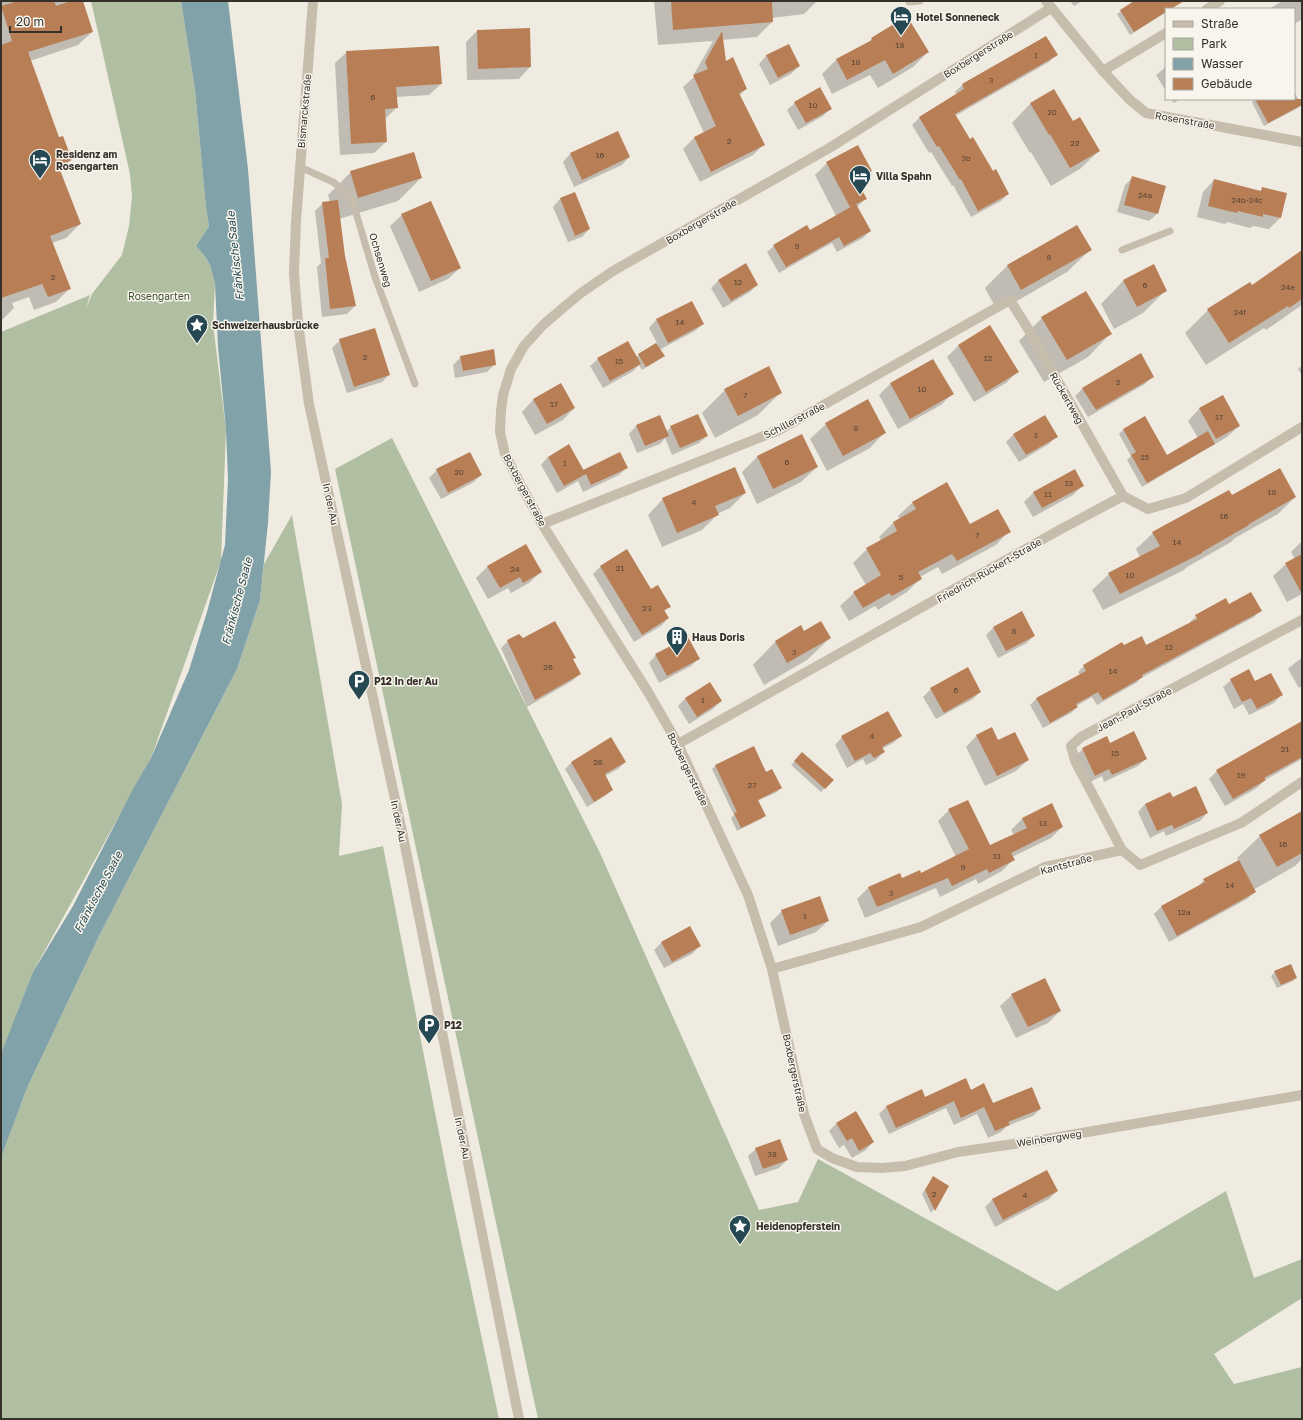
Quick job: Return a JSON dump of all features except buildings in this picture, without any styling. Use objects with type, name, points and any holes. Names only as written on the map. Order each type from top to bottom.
[{"type":"street","name":"Bismarckstraße","points":[[296,221],[313,1]]},
{"type":"street","points":[[1209,8],[1220,1]]},
{"type":"street","name":"Rosenstraße","points":[[1048,5],[1130,100],[1146,113],[1302,142]]},
{"type":"street","name":"Boxbergerstraße","points":[[810,1133],[804,1114],[772,969],[748,895],[678,744],[648,692],[542,524],[510,465],[505,454],[500,432],[503,395],[511,369],[524,346],[543,325],[581,293],[613,271],[831,147],[1048,5]]},
{"type":"street","points":[[1103,70],[1165,34]]},
{"type":"street","name":"In der Au","points":[[296,221],[294,273],[298,323],[310,404],[403,836],[414,908],[516,1414]]},
{"type":"street","name":"Schillerstraße","points":[[542,524],[779,430],[1010,300]]},
{"type":"street","name":"Rückertweg","points":[[1010,300],[1030,332],[1123,496]]},
{"type":"street","points":[[1123,496],[1148,509],[1186,498],[1302,428]]},
{"type":"street","name":"Friedrich-Rückert-Straße","points":[[678,744],[1063,528],[1123,496]]},
{"type":"street","name":"Jean-Paul-Straße","points":[[1122,850],[1075,761],[1071,746],[1081,738],[1302,620]]},
{"type":"street","points":[[1122,850],[1140,865],[1241,823],[1302,782]]},
{"type":"street","name":"Kantstraße","points":[[772,969],[920,927],[1045,867],[1122,850]]},
{"type":"street","name":"Weinbergweg","points":[[810,1133],[816,1149],[832,1158],[857,1167],[882,1168],[905,1166],[958,1152],[1041,1140],[1302,1095]]},
{"type":"lane","points":[[909,2],[920,1]]},
{"type":"lane","name":"Ochsenweg","points":[[300,166],[333,182],[351,196],[375,277],[415,384]]},
{"type":"lane","points":[[1122,250],[1170,231]]},
{"type":"green space","name":"Rosengarten","points":[[91,1],[181,1],[195,90],[209,226],[196,246],[210,265],[215,284],[213,324],[226,430],[221,561],[151,758],[33,972],[1,1060],[1,332],[90,295],[86,309],[92,294],[122,255],[129,226],[132,197],[130,174]]},
{"type":"green space","points":[[392,438],[600,853],[759,1210],[798,1202],[818,1159],[1057,1291],[1226,1191],[1254,1278],[1302,1259],[1302,1298],[1214,1354],[1234,1384],[1302,1367],[1302,1419],[538,1419],[335,469]]},
{"type":"green space","points":[[292,515],[342,804],[339,856],[383,846],[449,1184],[499,1419],[1,1419],[1,1158],[27,1088],[100,934],[237,669],[260,600],[264,564]]},
{"type":"water","name":"Fränkische Saale","points":[[181,1],[228,1],[248,169],[271,472],[268,523],[260,600],[237,669],[100,934],[27,1088],[1,1158],[1,1054],[33,972],[73,906],[133,789],[151,758],[189,670],[207,612],[225,545],[228,479],[226,430],[218,347],[215,284],[210,265],[196,246],[209,226],[195,90]]},
{"type":"place","name":"Hotel Sonneneck","points":[[901,36]]},
{"type":"place","name":"Residenz am Rosengarten","points":[[40,180]]},
{"type":"place","name":"Villa Spahn","points":[[860,196]]},
{"type":"place","name":"Schweizerhausbrücke","points":[[197,344]]},
{"type":"place","name":"Haus Doris","points":[[677,656]]},
{"type":"place","name":"P12 In der Au","points":[[359,700]]},
{"type":"place","name":"P12","points":[[429,1044]]},
{"type":"place","name":"Heidenopferstein","points":[[740,1246]]}]
